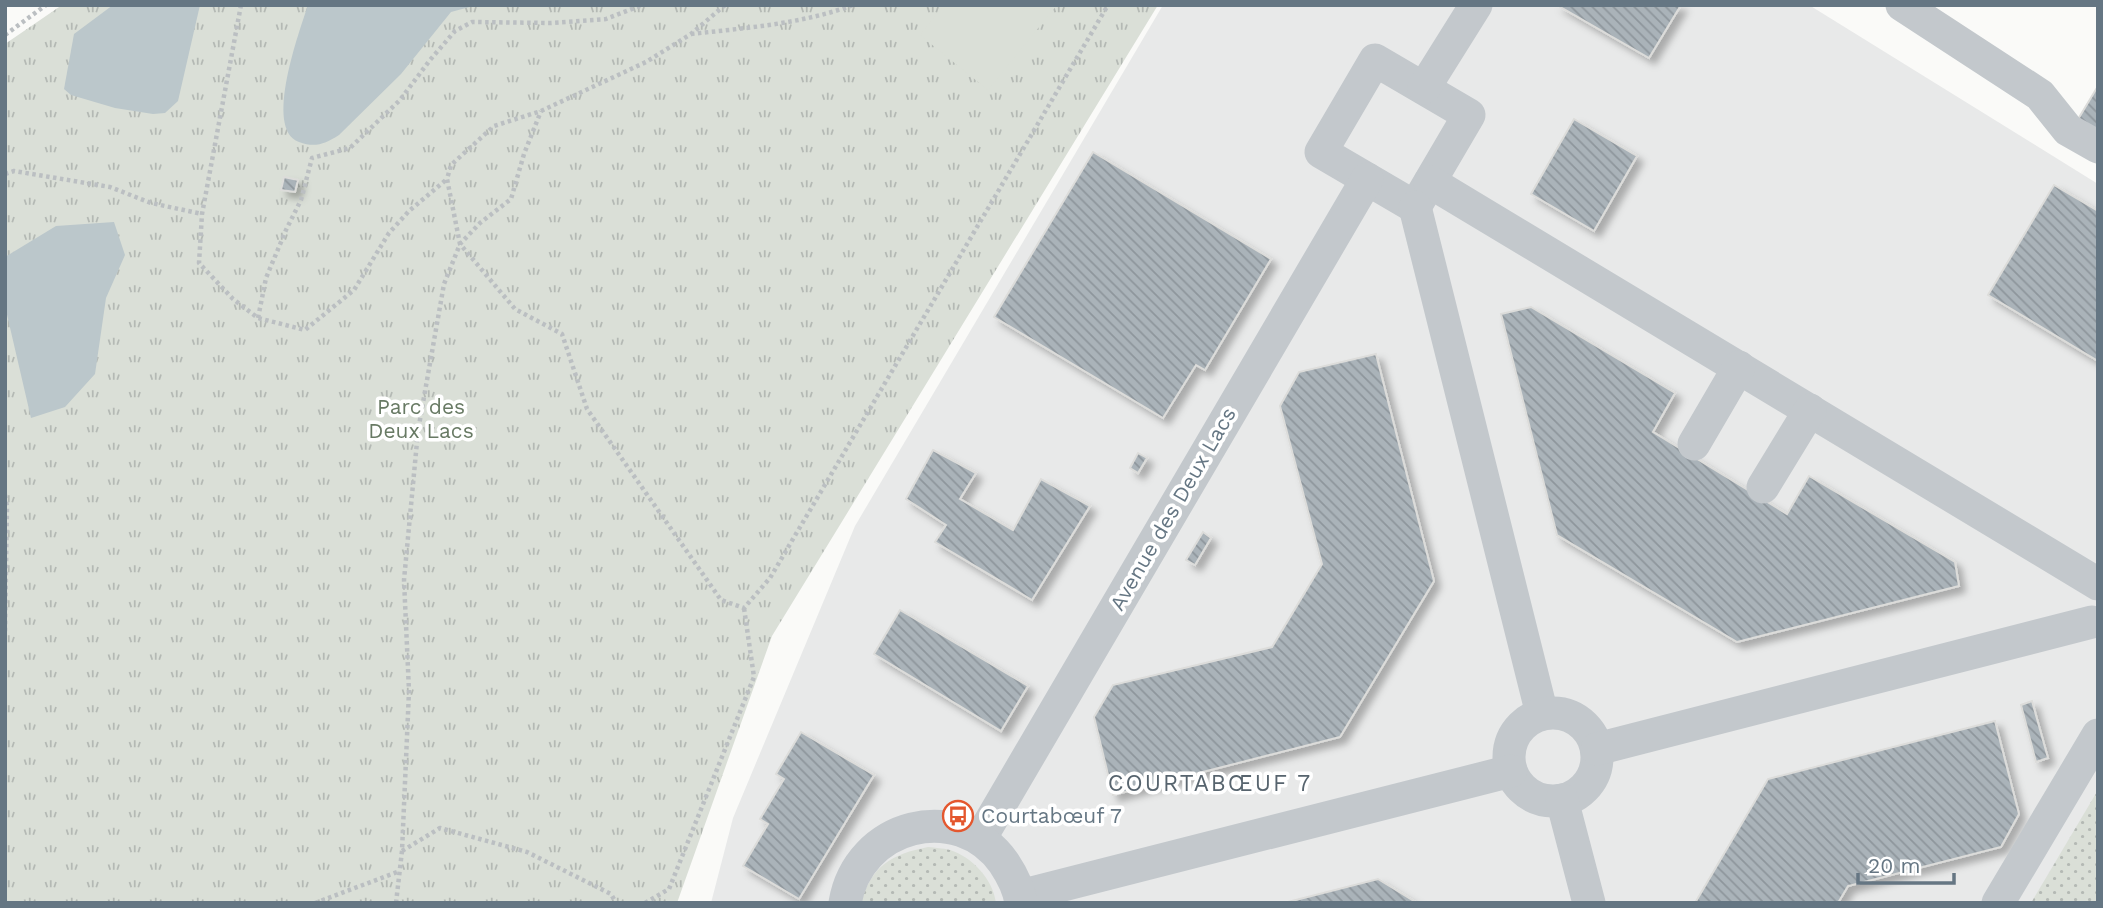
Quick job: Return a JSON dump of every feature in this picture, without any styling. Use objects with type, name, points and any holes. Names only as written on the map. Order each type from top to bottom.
[{"type":"street","points":[[1424,88],[1476,5]]},
{"type":"street","points":[[1902,5],[2040,94],[2067,130],[2098,148]]},
{"type":"street","points":[[1542,714],[1423,194],[1469,115],[1375,60],[1321,152],[1367,179],[1423,194],[1739,368],[2098,584]]},
{"type":"street","name":"Avenue des Deux Lacs","points":[[980,839],[1367,179]]},
{"type":"street","points":[[1694,444],[1739,368]]},
{"type":"street","points":[[1763,487],[1810,410]]},
{"type":"street","points":[[1597,749],[2096,620]]},
{"type":"street","points":[[1542,714],[1571,716],[1583,724],[1592,735],[1597,749],[1594,776],[1576,795],[1562,800],[1550,801],[1526,792],[1511,771],[1511,742],[1518,730],[1529,720],[1542,714]]},
{"type":"street","points":[[1998,903],[2098,735]]},
{"type":"street","points":[[845,903],[848,887],[860,863],[878,844],[902,831],[928,826],[955,829],[980,839],[998,855],[1012,874],[1020,899],[1511,771]]},
{"type":"street","points":[[1562,800],[1589,903]]},
{"type":"path","points":[[5,34],[46,5]]},
{"type":"path","points":[[241,5],[202,215],[199,263],[233,299],[258,318],[305,330],[354,290],[389,233],[409,211],[447,179],[452,165],[494,127],[541,111],[646,62],[691,34],[726,5]]},
{"type":"path","points":[[258,318],[266,278],[302,200],[312,158],[350,148],[400,100],[455,31],[472,22],[551,23],[606,19],[642,5]]},
{"type":"path","points":[[691,34],[759,26],[834,12],[853,5]]},
{"type":"path","points":[[645,903],[668,889],[754,677],[744,608],[770,578],[1108,5]]},
{"type":"path","points":[[396,903],[402,851],[409,691],[404,580],[418,430],[444,284],[460,244],[480,223],[511,199],[524,154],[541,111]]},
{"type":"path","points":[[5,174],[14,171],[110,187],[152,203],[202,215]]},
{"type":"path","points":[[447,179],[460,244],[516,309],[562,334],[587,409],[721,600],[744,608]]},
{"type":"path","points":[[5,495],[5,634]]},
{"type":"path","points":[[402,851],[440,828],[527,852],[611,894],[616,903]]},
{"type":"path","points":[[315,903],[400,871]]},
{"type":"shaded area","points":[[113,5],[200,5],[178,101],[165,113],[153,114],[115,108],[71,95],[64,89],[74,34]]},
{"type":"shaded area","points":[[308,5],[477,5],[451,12],[401,74],[339,135],[315,145],[299,142],[289,133],[284,119],[287,78]]},
{"type":"shaded area","points":[[1163,5],[1809,5],[2098,184],[2098,903],[711,903],[733,818],[855,526]]},
{"type":"shaded area","points":[[114,222],[125,255],[106,298],[95,374],[65,407],[31,418],[5,306],[5,257],[56,226]]},
{"type":"green space","name":"Parc des Deux Lacs","points":[[62,5],[1158,5],[772,636],[677,903],[5,903],[5,44]]},
{"type":"green space","points":[[944,5],[1057,5],[988,90],[920,35]]},
{"type":"green space","points":[[2098,790],[2098,903],[2031,903]]},
{"type":"green space","points":[[928,847],[950,850],[966,858],[986,878],[996,903],[861,903],[871,880],[885,864],[904,854]]},
{"type":"building","points":[[1557,5],[1681,5],[1649,58]]},
{"type":"building","points":[[2098,86],[2098,134],[2077,121]]},
{"type":"building","points":[[1574,119],[1637,156],[1594,231],[1531,194]]},
{"type":"building","points":[[1093,152],[1271,259],[1205,370],[1196,365],[1163,418],[994,317]]},
{"type":"building","points":[[284,177],[298,180],[295,192],[281,190]]},
{"type":"building","points":[[2054,185],[2098,211],[2098,361],[1988,295]]},
{"type":"building","points":[[1531,307],[1675,393],[1653,432],[1787,514],[1809,476],[1955,562],[1959,586],[1737,642],[1557,535],[1501,314]]},
{"type":"building","points":[[1376,354],[1434,581],[1340,737],[1113,795],[1094,717],[1113,685],[1272,647],[1322,564],[1280,406],[1299,372]]},
{"type":"building","points":[[933,450],[976,473],[960,499],[1013,530],[1041,479],[1090,506],[1032,600],[935,542],[946,525],[906,499]]},
{"type":"building","points":[[1138,453],[1147,458],[1138,473],[1130,468]]},
{"type":"building","points":[[1203,532],[1211,538],[1195,565],[1186,560]]},
{"type":"building","points":[[900,610],[1028,686],[1001,731],[874,654]]},
{"type":"building","points":[[2032,701],[2048,758],[2036,762],[2021,705]]},
{"type":"building","points":[[1995,721],[2019,814],[2001,847],[1848,886],[1838,903],[1695,903],[1768,779]]},
{"type":"building","points":[[801,732],[874,775],[799,899],[743,866],[768,824],[760,819],[784,779],[776,774]]},
{"type":"building","points":[[1378,879],[1417,903],[1284,903]]},
{"type":"place","name":"Courtabœuf 7","points":[[958,816]]},
{"type":"district","name":"COURTABŒUF 7","points":[[1210,783]]}]
